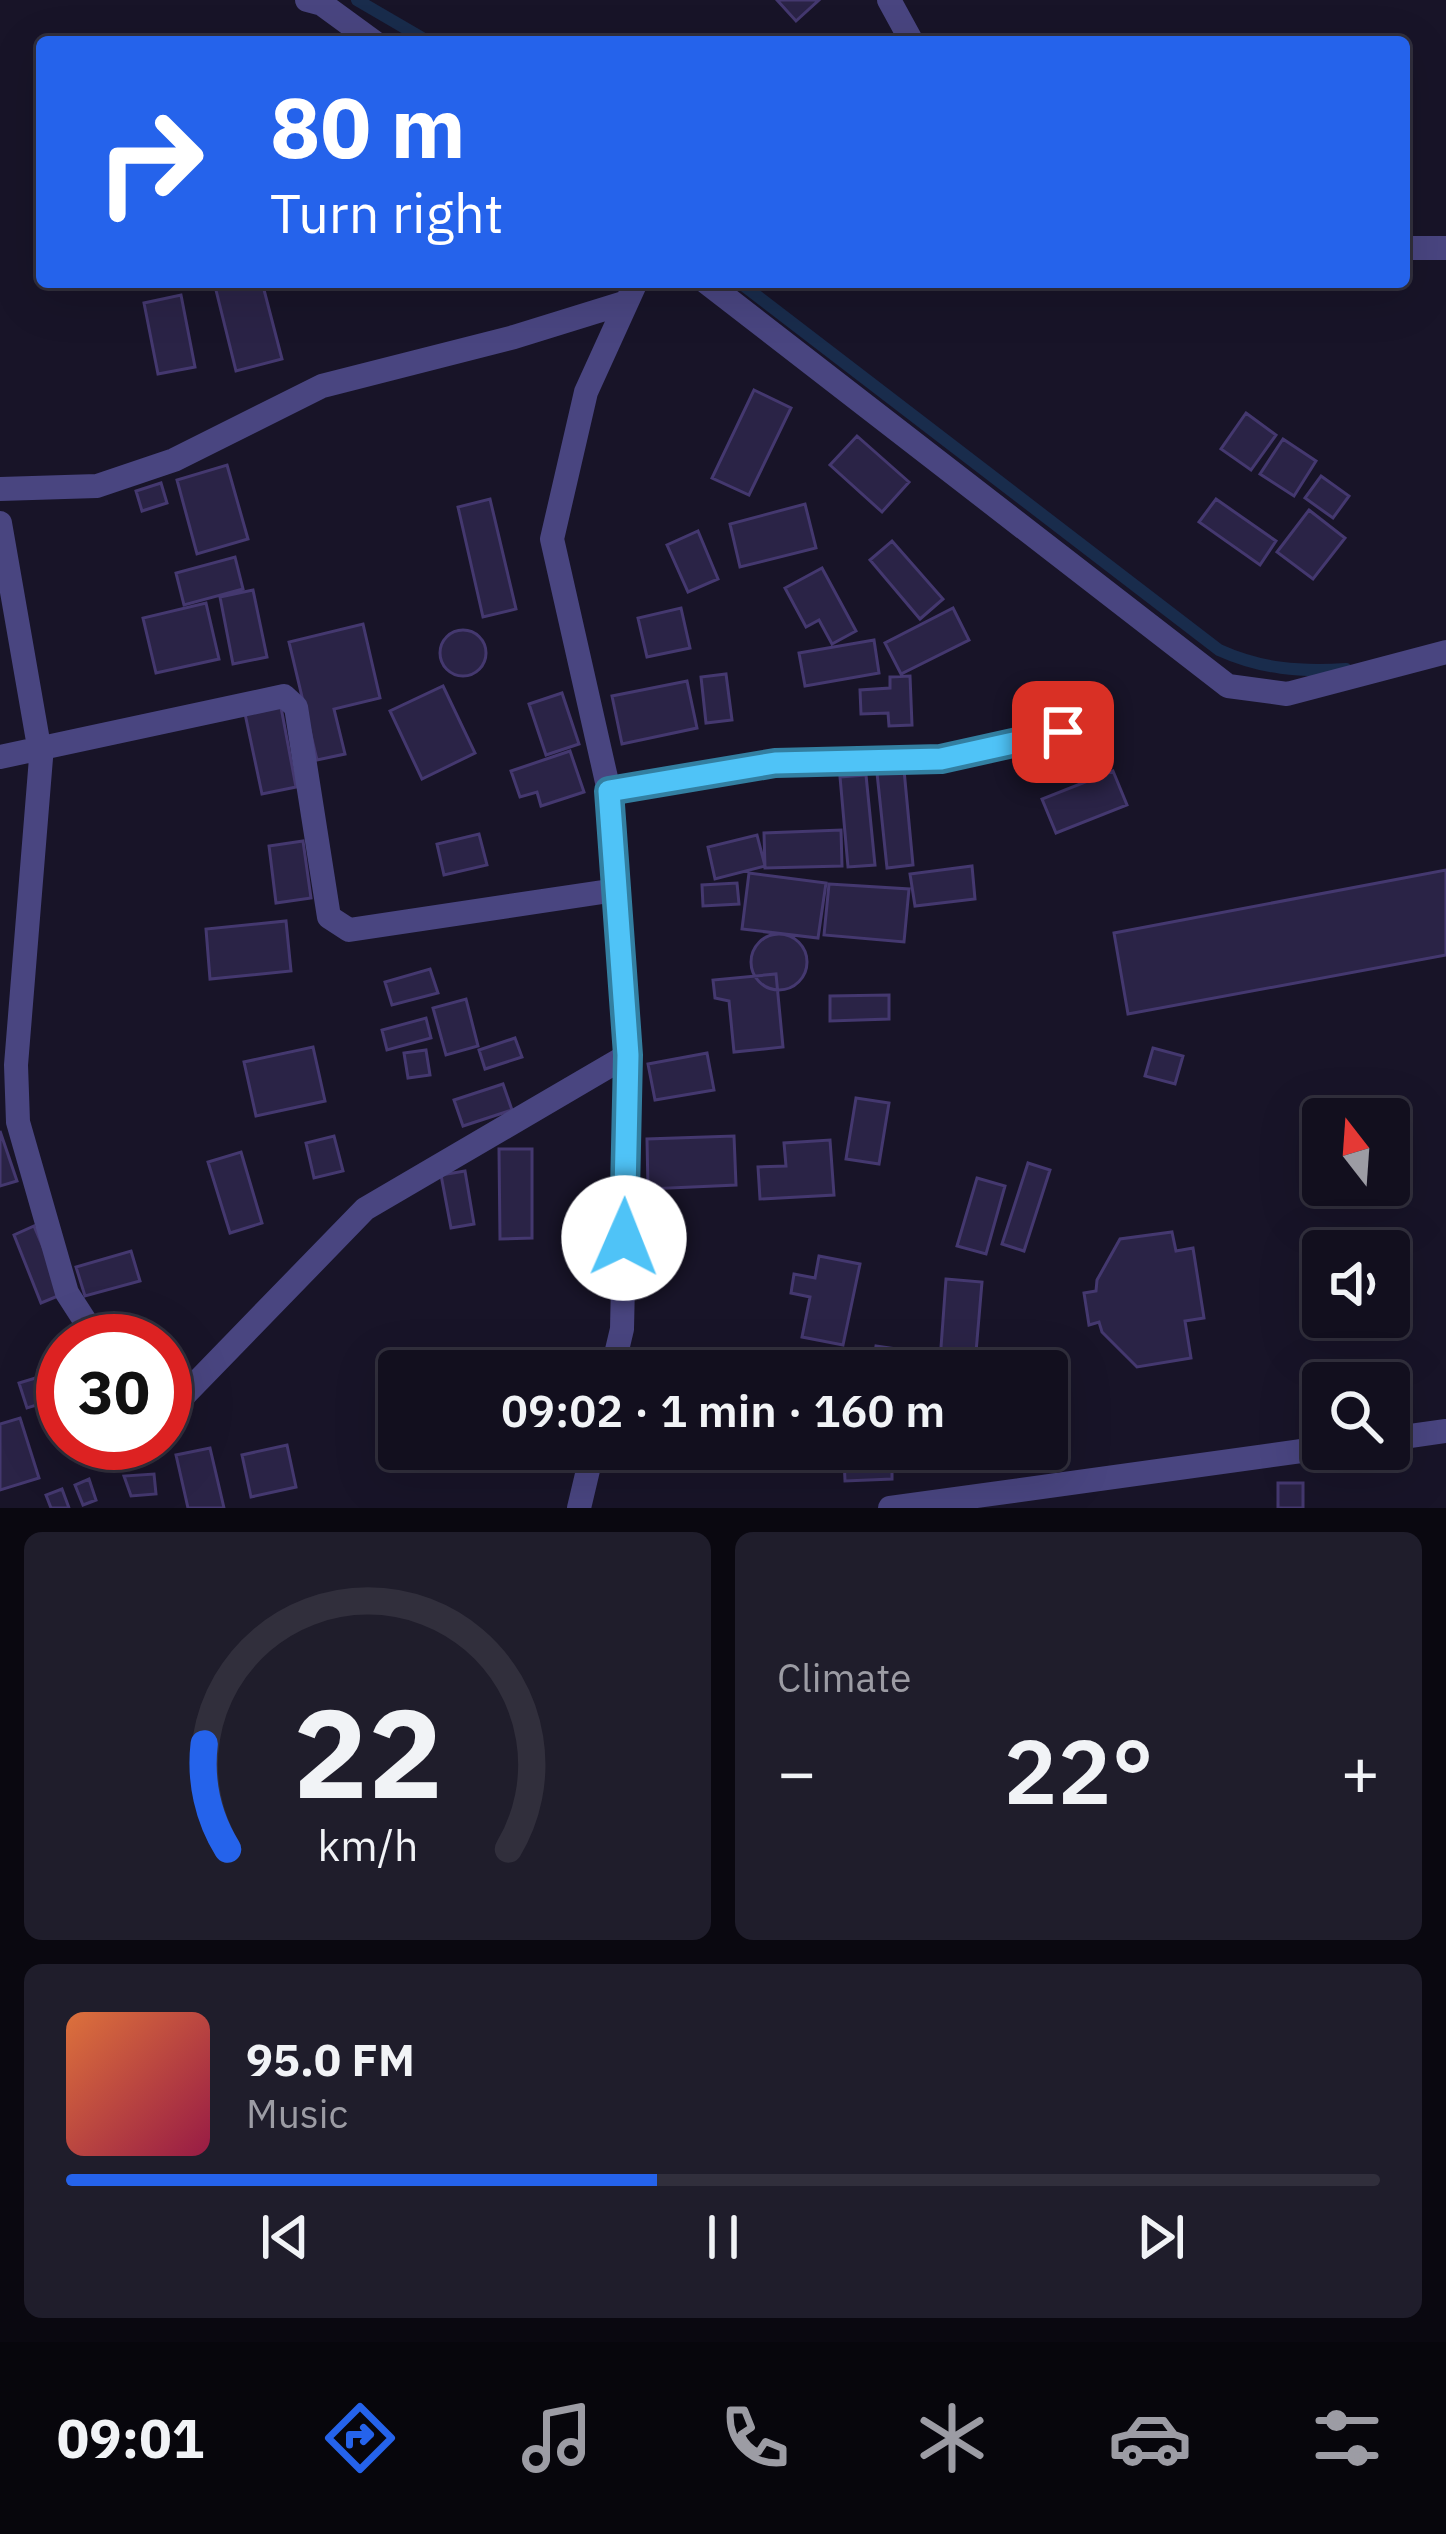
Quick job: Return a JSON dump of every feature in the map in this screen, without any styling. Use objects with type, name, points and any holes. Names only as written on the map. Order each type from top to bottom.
[{"type":"street","points":[[307,0],[322,4],[366,36]]},
{"type":"street","points":[[889,0],[909,36]]},
{"type":"street","points":[[1410,248],[1446,248]]},
{"type":"street","points":[[714,288],[1228,686],[1287,694],[1446,652]]},
{"type":"street","points":[[0,489],[97,486],[174,460],[322,386],[514,337],[632,292]]},
{"type":"street","points":[[617,1350],[622,1329],[628,1055],[609,791],[552,539],[586,392],[632,292]]},
{"type":"street","points":[[0,524],[39,748],[16,1065],[18,1122],[67,1293],[81,1314]]},
{"type":"street","points":[[0,757],[284,696],[296,707],[329,917],[334,923],[349,930],[616,890]]},
{"type":"street","points":[[609,791],[775,763],[941,759],[1063,732]]},
{"type":"street","points":[[192,1387],[365,1209],[628,1055]]},
{"type":"street","points":[[1410,1436],[1446,1431]]},
{"type":"street","points":[[890,1508],[1043,1497],[1302,1452]]},
{"type":"street","points":[[579,1508],[588,1470]]},
{"type":"building","points":[[777,0],[819,0],[796,21]]},
{"type":"building","points":[[215,288],[264,288],[282,359],[236,371]]},
{"type":"building","points":[[181,295],[195,367],[158,374],[144,303]]},
{"type":"building","points":[[754,390],[791,408],[749,495],[712,478]]},
{"type":"building","points":[[1246,413],[1276,435],[1251,470],[1221,449]]},
{"type":"building","points":[[857,436],[909,482],[882,512],[830,465]]},
{"type":"building","points":[[1283,439],[1316,461],[1294,496],[1260,474]]},
{"type":"building","points":[[227,465],[248,539],[197,554],[177,480]]},
{"type":"building","points":[[1321,476],[1349,496],[1333,518],[1305,498]]},
{"type":"building","points":[[161,483],[167,503],[142,511],[136,491]]},
{"type":"building","points":[[490,499],[516,609],[483,617],[458,507]]},
{"type":"building","points":[[1216,499],[1276,541],[1260,565],[1199,522]]},
{"type":"building","points":[[805,504],[816,548],[740,567],[730,524]]},
{"type":"building","points":[[1309,510],[1345,538],[1313,579],[1277,552]]},
{"type":"building","points":[[698,531],[718,579],[688,592],[667,545]]},
{"type":"building","points":[[892,541],[943,599],[920,619],[870,560]]},
{"type":"building","points":[[235,557],[243,589],[184,605],[176,573]]},
{"type":"building","points":[[822,568],[856,631],[832,644],[819,620],[806,627],[785,588]]},
{"type":"building","points":[[253,590],[267,657],[233,664],[220,597]]},
{"type":"building","points":[[206,603],[219,659],[156,673],[143,618]]},
{"type":"building","points":[[681,608],[690,648],[647,657],[638,618]]},
{"type":"building","points":[[953,608],[969,640],[901,674],[885,643]]},
{"type":"building","points":[[363,624],[380,698],[334,709],[345,754],[317,760],[289,642]]},
{"type":"building","points":[[463,630],[479,637],[486,653],[479,669],[463,676],[447,669],[440,653],[447,637]]},
{"type":"building","points":[[874,640],[879,673],[805,686],[799,653]]},
{"type":"building","points":[[726,674],[732,720],[706,723],[701,677]]},
{"type":"building","points":[[910,676],[912,725],[889,726],[888,713],[861,714],[860,690],[890,688],[890,677]]},
{"type":"building","points":[[687,681],[697,728],[622,744],[612,696]]},
{"type":"building","points":[[443,686],[475,753],[422,779],[390,711]]},
{"type":"building","points":[[562,693],[579,744],[546,755],[529,704]]},
{"type":"building","points":[[280,702],[296,787],[262,794],[244,709]]},
{"type":"building","points":[[570,751],[584,792],[541,806],[537,792],[520,797],[511,771]]},
{"type":"building","points":[[904,770],[913,865],[887,868],[877,773]]},
{"type":"building","points":[[1113,771],[1127,805],[1056,833],[1042,799]]},
{"type":"building","points":[[866,775],[875,865],[848,867],[840,777]]},
{"type":"building","points":[[841,830],[842,866],[765,868],[764,833]]},
{"type":"building","points":[[479,834],[487,865],[444,875],[437,844]]},
{"type":"building","points":[[757,835],[765,866],[715,879],[708,847]]},
{"type":"building","points":[[303,841],[311,898],[276,903],[269,846]]},
{"type":"building","points":[[972,866],[975,899],[915,906],[910,874]]},
{"type":"building","points":[[1446,870],[1446,955],[1128,1014],[1114,933]]},
{"type":"building","points":[[749,873],[826,883],[818,938],[742,929]]},
{"type":"building","points":[[737,883],[739,904],[703,906],[702,885]]},
{"type":"building","points":[[829,884],[909,889],[904,942],[824,935]]},
{"type":"building","points":[[286,921],[291,971],[210,979],[206,929]]},
{"type":"building","points":[[779,934],[799,942],[807,962],[799,982],[779,990],[759,982],[751,962],[759,942]]},
{"type":"building","points":[[430,969],[438,993],[392,1005],[385,982]]},
{"type":"building","points":[[776,974],[783,1047],[734,1052],[729,1001],[715,998],[713,980]]},
{"type":"building","points":[[889,995],[889,1019],[830,1021],[830,996]]},
{"type":"building","points":[[466,999],[478,1046],[446,1055],[433,1008]]},
{"type":"building","points":[[426,1018],[431,1038],[387,1050],[382,1030]]},
{"type":"building","points":[[515,1038],[522,1057],[485,1069],[479,1050]]},
{"type":"building","points":[[313,1047],[325,1101],[256,1116],[244,1062]]},
{"type":"building","points":[[1153,1048],[1183,1056],[1175,1084],[1145,1076]]},
{"type":"building","points":[[426,1050],[430,1075],[408,1078],[404,1053]]},
{"type":"building","points":[[707,1053],[714,1090],[655,1100],[648,1064]]},
{"type":"building","points":[[503,1084],[512,1110],[463,1126],[454,1100]]},
{"type":"building","points":[[856,1098],[889,1103],[879,1164],[846,1159]]},
{"type":"building","points":[[0,1131],[17,1181],[0,1186]]},
{"type":"building","points":[[334,1136],[343,1171],[314,1178],[306,1143]]},
{"type":"building","points":[[734,1136],[736,1185],[648,1189],[647,1139]]},
{"type":"building","points":[[830,1140],[834,1195],[760,1199],[758,1167],[786,1166],[784,1143]]},
{"type":"building","points":[[499,1149],[532,1149],[532,1238],[500,1239]]},
{"type":"building","points":[[241,1152],[262,1223],[230,1233],[208,1162]]},
{"type":"building","points":[[1028,1163],[1050,1170],[1024,1251],[1002,1244]]},
{"type":"building","points":[[465,1171],[474,1224],[451,1228],[441,1175]]},
{"type":"building","points":[[977,1178],[1005,1186],[986,1254],[957,1246]]},
{"type":"building","points":[[34,1226],[63,1294],[41,1303],[14,1235]]},
{"type":"building","points":[[1172,1232],[1176,1251],[1193,1248],[1204,1318],[1185,1321],[1191,1358],[1137,1367],[1102,1332],[1099,1322],[1089,1325],[1084,1293],[1096,1291],[1097,1280],[1120,1239]]},
{"type":"building","points":[[131,1251],[140,1281],[85,1296],[76,1267]]},
{"type":"building","points":[[819,1256],[860,1264],[843,1345],[802,1337],[810,1297],[791,1293],[794,1274],[815,1278]]},
{"type":"building","points":[[946,1279],[982,1282],[976,1350],[941,1350]]},
{"type":"building","points":[[36,1378],[36,1405],[27,1408],[19,1383]]},
{"type":"building","points":[[20,1418],[39,1478],[0,1490],[0,1424]]},
{"type":"building","points":[[287,1445],[296,1487],[251,1497],[242,1455]]},
{"type":"building","points":[[210,1448],[224,1508],[188,1508],[179,1470],[192,1470],[192,1452]]},
{"type":"building","points":[[845,1470],[892,1470],[892,1479],[845,1481]]},
{"type":"building","points":[[154,1474],[156,1494],[131,1496],[124,1476]]},
{"type":"building","points":[[89,1479],[96,1500],[83,1505],[75,1485]]},
{"type":"building","points":[[1278,1483],[1303,1483],[1303,1508],[1278,1508]]},
{"type":"building","points":[[62,1489],[69,1508],[51,1508],[46,1495]]},
{"type":"waterway","points":[[357,0],[419,36]]},
{"type":"waterway","points":[[747,288],[1219,650],[1281,668],[1346,669]]},
{"type":"route","points":[[624,1238],[628,1055],[609,791],[775,763],[941,759],[1063,732]]}]
